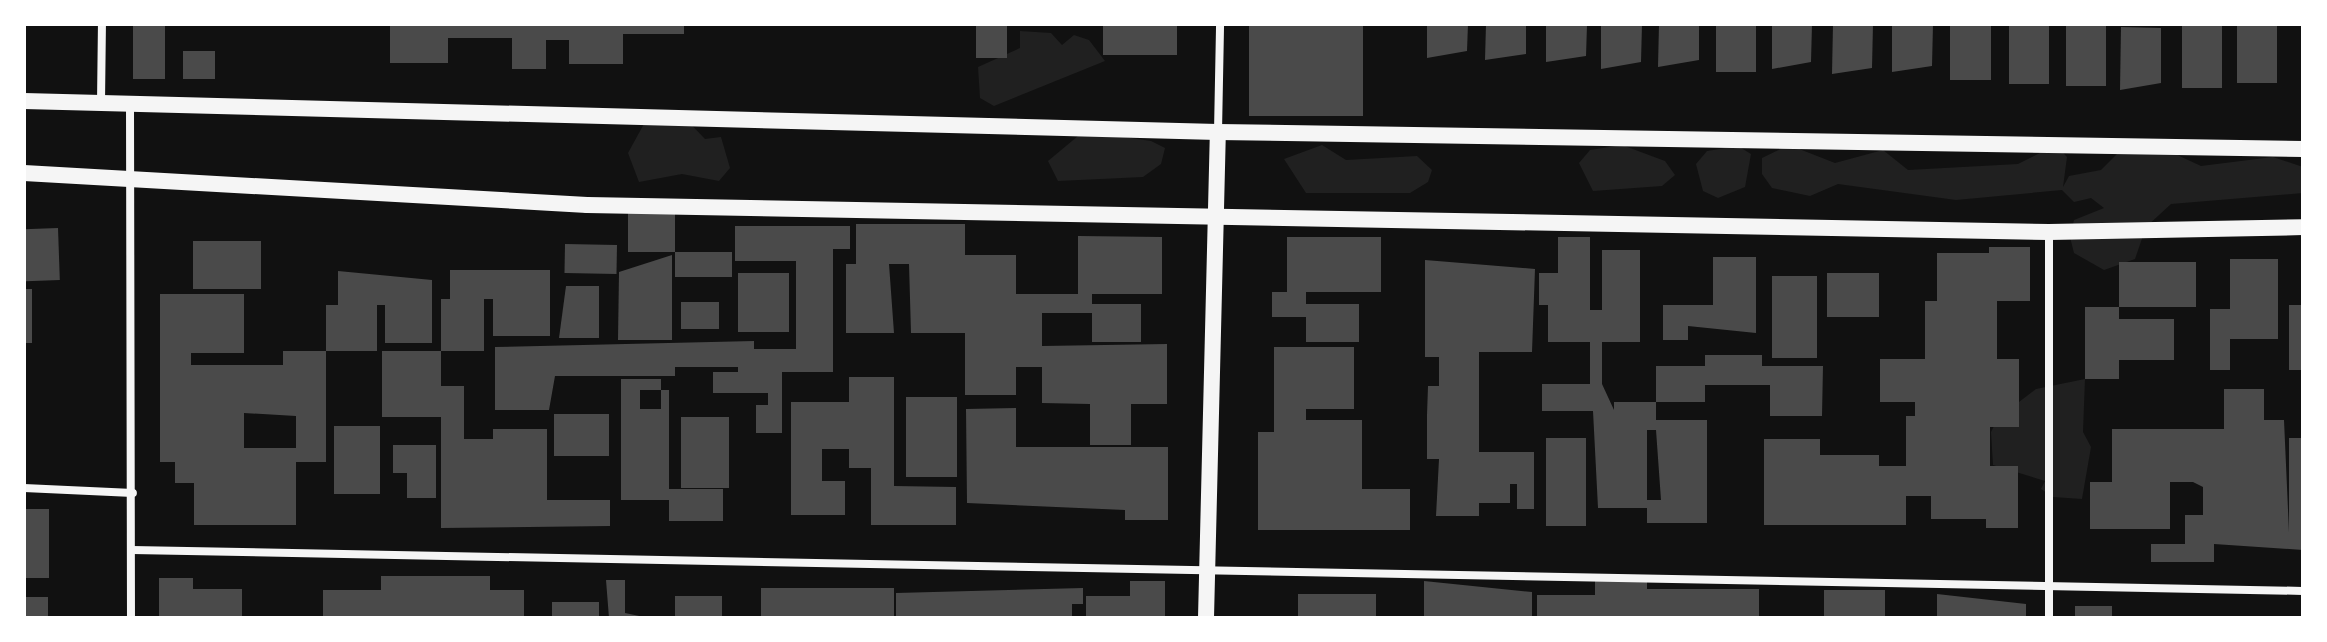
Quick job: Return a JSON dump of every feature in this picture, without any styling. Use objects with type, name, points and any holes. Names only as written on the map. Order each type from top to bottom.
[{"type":"main road","points":[[24,101],[1218,132],[2303,149]]},
{"type":"main road","points":[[1206,618],[1218,132]]},
{"type":"main road","points":[[24,173],[133,176],[587,205],[2049,232],[2303,227]]},
{"type":"street","points":[[101,103],[102,24]]},
{"type":"street","points":[[1218,132],[1220,24]]},
{"type":"street","points":[[130,104],[133,176],[131,618]]},
{"type":"street","points":[[2049,232],[2049,618]]},
{"type":"street","points":[[24,488],[133,493]]},
{"type":"street","points":[[132,550],[2303,591]]},
{"type":"shaded area","points":[[1020,31],[1051,33],[1062,45],[1074,35],[1089,40],[1105,61],[994,106],[980,98],[978,67],[1020,48]]},
{"type":"shaded area","points":[[651,111],[682,115],[705,139],[721,137],[730,168],[719,181],[682,174],[639,182],[628,153]]},
{"type":"shaded area","points":[[1084,131],[1151,141],[1165,148],[1161,164],[1143,177],[1058,181],[1048,161]]},
{"type":"shaded area","points":[[1322,145],[1346,160],[1417,156],[1432,170],[1428,182],[1410,193],[1306,193],[1284,159]]},
{"type":"shaded area","points":[[1622,145],[1665,161],[1675,175],[1662,186],[1593,191],[1579,163],[1590,150]]},
{"type":"shaded area","points":[[1789,145],[1835,163],[1883,150],[1908,170],[2018,164],[2056,145],[2067,157],[2063,187],[2069,176],[2101,170],[2125,146],[2173,153],[2201,166],[2273,157],[2303,167],[2303,193],[2171,204],[2146,227],[2135,259],[2104,270],[2074,253],[2070,237],[2074,220],[2104,208],[2091,198],[2074,202],[2062,190],[1956,200],[1838,184],[1810,196],[1772,188],[1762,174],[1762,158]]},
{"type":"shaded area","points":[[1738,146],[1751,154],[1745,187],[1718,198],[1703,191],[1696,164],[1707,151]]},
{"type":"shaded area","points":[[2085,379],[2083,432],[2091,447],[2082,499],[2053,497],[2041,489],[2045,481],[1993,465],[1991,432],[1998,418],[2036,389]]},
{"type":"building","points":[[133,24],[165,24],[165,79],[133,79]]},
{"type":"building","points":[[390,24],[684,24],[684,34],[623,34],[623,64],[569,64],[569,40],[546,40],[546,69],[512,69],[512,38],[448,38],[448,63],[390,63]]},
{"type":"building","points":[[1103,24],[1177,24],[1177,55],[1103,55]]},
{"type":"building","points":[[1249,24],[1363,24],[1363,116],[1249,116]]},
{"type":"building","points":[[1427,24],[1468,24],[1467,51],[1427,58]]},
{"type":"building","points":[[1486,24],[1526,24],[1526,54],[1485,60]]},
{"type":"building","points":[[1546,24],[1587,24],[1586,56],[1546,62]]},
{"type":"building","points":[[1601,24],[1642,24],[1641,62],[1601,69]]},
{"type":"building","points":[[1659,24],[1699,24],[1699,60],[1658,67]]},
{"type":"building","points":[[1716,24],[1756,24],[1756,72],[1716,72]]},
{"type":"building","points":[[1772,24],[1812,24],[1811,62],[1772,69]]},
{"type":"building","points":[[1833,24],[1873,24],[1872,68],[1832,74]]},
{"type":"building","points":[[1892,24],[1933,24],[1932,66],[1892,72]]},
{"type":"building","points":[[1950,24],[1991,24],[1991,80],[1950,80]]},
{"type":"building","points":[[2009,24],[2049,24],[2049,84],[2009,84]]},
{"type":"building","points":[[2066,24],[2106,24],[2106,86],[2066,86]]},
{"type":"building","points":[[2237,24],[2277,24],[2277,83],[2237,83]]},
{"type":"building","points":[[976,25],[1007,25],[1007,58],[976,58]]},
{"type":"building","points":[[2182,26],[2222,26],[2222,88],[2182,88]]},
{"type":"building","points":[[2121,27],[2161,28],[2161,83],[2120,90]]},
{"type":"building","points":[[183,51],[215,51],[215,79],[183,79]]},
{"type":"building","points":[[628,211],[675,211],[675,252],[628,252]]},
{"type":"building","points":[[856,224],[965,224],[965,255],[1016,255],[1016,294],[1078,294],[1078,236],[1162,237],[1162,294],[1092,294],[1092,304],[1141,304],[1141,342],[1092,342],[1092,313],[1042,313],[1042,346],[1167,344],[1167,404],[1131,404],[1131,445],[1090,445],[1090,404],[1042,403],[1042,367],[1016,367],[1016,395],[965,395],[965,333],[911,333],[909,264],[889,264],[894,333],[846,333],[846,264],[856,264]]},
{"type":"building","points":[[735,226],[850,226],[850,249],[833,249],[833,372],[782,372],[782,433],[756,433],[756,405],[768,405],[768,393],[713,393],[713,372],[738,372],[738,367],[675,367],[675,376],[555,376],[549,410],[495,410],[495,347],[754,341],[754,349],[796,349],[796,261],[735,261]]},
{"type":"building","points":[[58,228],[60,280],[26,281],[24,229]]},
{"type":"building","points":[[1287,237],[1381,237],[1381,292],[1306,292],[1306,304],[1359,304],[1359,342],[1306,342],[1306,317],[1272,317],[1272,292],[1287,292]]},
{"type":"building","points":[[1558,237],[1590,237],[1590,310],[1602,310],[1602,250],[1640,250],[1640,342],[1602,342],[1602,384],[1614,410],[1614,402],[1656,402],[1656,420],[1707,420],[1707,523],[1647,523],[1647,508],[1598,508],[1593,411],[1542,411],[1542,384],[1590,384],[1590,342],[1548,342],[1548,305],[1539,305],[1539,273],[1558,273]],"holes":[[[1647,430],[1656,430],[1661,500],[1647,500]]]},
{"type":"building","points":[[193,241],[261,241],[261,289],[193,289]]},
{"type":"building","points":[[565,244],[617,245],[616,274],[564,273]]},
{"type":"building","points":[[1989,247],[2030,247],[2030,301],[1997,301],[1997,359],[2019,359],[2019,427],[1990,427],[1990,466],[2018,466],[2018,528],[1986,528],[1986,519],[1931,519],[1931,496],[1906,496],[1906,525],[1764,525],[1764,439],[1820,439],[1820,455],[1879,455],[1879,466],[1906,466],[1906,416],[1915,416],[1915,402],[1880,402],[1880,359],[1925,359],[1925,301],[1937,301],[1937,253],[1989,253]]},
{"type":"building","points":[[675,252],[732,252],[732,277],[675,277]]},
{"type":"building","points":[[672,255],[672,340],[618,340],[619,272]]},
{"type":"building","points":[[1713,257],[1756,257],[1756,333],[1688,326],[1688,340],[1663,340],[1663,305],[1713,305]]},
{"type":"building","points":[[2230,259],[2278,259],[2278,339],[2230,339],[2230,370],[2210,370],[2210,309],[2230,309]]},
{"type":"building","points":[[1425,260],[1535,269],[1532,352],[1479,352],[1479,452],[1534,452],[1534,509],[1517,509],[1517,484],[1510,484],[1510,503],[1479,503],[1479,516],[1436,516],[1439,459],[1427,459],[1427,415],[1428,386],[1439,386],[1439,357],[1425,357]]},
{"type":"building","points":[[2119,262],[2196,262],[2196,307],[2119,307]]},
{"type":"building","points":[[450,270],[550,270],[550,336],[493,336],[493,299],[484,299],[484,351],[441,351],[441,299],[450,299]]},
{"type":"building","points":[[338,271],[432,280],[432,343],[385,343],[385,305],[377,305],[377,351],[326,351],[326,305],[338,305]]},
{"type":"building","points":[[738,273],[789,273],[789,332],[738,332]]},
{"type":"building","points":[[1827,273],[1879,273],[1879,317],[1827,317]]},
{"type":"building","points":[[1772,276],[1817,276],[1817,358],[1772,358]]},
{"type":"building","points":[[566,286],[599,286],[599,338],[559,338]]},
{"type":"building","points":[[24,289],[32,289],[32,343],[24,343]]},
{"type":"building","points":[[160,294],[244,294],[244,353],[191,353],[191,365],[283,365],[283,351],[326,351],[326,462],[296,462],[296,525],[194,525],[194,483],[175,483],[175,462],[160,462]],"holes":[[[244,413],[296,416],[296,448],[244,448]]]},
{"type":"building","points":[[681,302],[719,302],[719,329],[681,329]]},
{"type":"building","points":[[2289,305],[2303,305],[2303,370],[2289,370]]},
{"type":"building","points":[[2085,307],[2119,307],[2119,319],[2174,319],[2174,360],[2119,360],[2119,379],[2085,379]]},
{"type":"building","points":[[1274,347],[1354,347],[1354,409],[1306,409],[1306,420],[1362,420],[1362,489],[1410,489],[1410,530],[1258,530],[1258,432],[1274,432]]},
{"type":"building","points":[[382,351],[441,351],[441,386],[464,386],[464,439],[493,439],[493,429],[547,429],[547,500],[610,500],[610,526],[441,528],[441,417],[382,417]]},
{"type":"building","points":[[1705,355],[1762,355],[1762,366],[1823,366],[1822,416],[1770,416],[1770,385],[1705,385],[1705,402],[1656,402],[1656,366],[1705,366]]},
{"type":"building","points":[[849,377],[894,377],[894,486],[956,487],[956,525],[871,525],[871,468],[849,468],[849,449],[822,449],[822,481],[845,481],[845,515],[791,515],[791,402],[849,402]]},
{"type":"building","points":[[621,379],[661,379],[661,390],[669,390],[669,489],[723,489],[723,521],[669,521],[669,500],[621,500]],"holes":[[[640,390],[661,390],[661,409],[640,409]]]},
{"type":"building","points":[[2224,389],[2264,389],[2264,420],[2284,420],[2289,532],[2289,438],[2303,438],[2303,550],[2214,544],[2214,562],[2151,562],[2151,544],[2185,544],[2185,515],[2203,515],[2203,487],[2193,482],[2170,482],[2170,529],[2090,529],[2090,482],[2112,482],[2112,429],[2224,429]]},
{"type":"building","points":[[906,397],[957,397],[957,477],[906,477]]},
{"type":"building","points":[[1016,408],[1016,447],[1168,447],[1168,520],[1125,520],[1125,510],[967,503],[966,409]]},
{"type":"building","points":[[554,414],[609,414],[609,456],[554,456]]},
{"type":"building","points":[[681,417],[729,417],[729,488],[681,488]]},
{"type":"building","points":[[334,426],[380,426],[380,494],[334,494]]},
{"type":"building","points":[[1546,438],[1586,438],[1586,526],[1546,526]]},
{"type":"building","points":[[393,445],[436,445],[436,498],[407,498],[407,473],[393,473]]},
{"type":"building","points":[[24,509],[49,509],[49,578],[24,578]]},
{"type":"building","points":[[381,576],[490,576],[490,590],[524,590],[524,618],[323,618],[323,590],[381,590]]},
{"type":"building","points":[[159,578],[193,578],[193,589],[242,589],[242,618],[159,618]]},
{"type":"building","points":[[1595,579],[1647,579],[1647,589],[1759,589],[1759,618],[1537,618],[1537,595],[1595,595]]},
{"type":"building","points":[[606,580],[625,580],[625,613],[649,618],[609,618]]},
{"type":"building","points":[[1130,581],[1165,581],[1165,618],[1086,618],[1086,596],[1130,596]]},
{"type":"building","points":[[1424,581],[1532,592],[1532,618],[1424,618]]},
{"type":"building","points":[[761,588],[894,588],[894,618],[761,618]]},
{"type":"building","points":[[1083,588],[1083,604],[1072,604],[1072,618],[896,618],[896,593]]},
{"type":"building","points":[[1824,590],[1885,590],[1885,618],[1824,618]]},
{"type":"building","points":[[1298,594],[1376,594],[1376,618],[1298,618]]},
{"type":"building","points":[[1937,594],[2026,604],[2026,618],[1937,618]]},
{"type":"building","points":[[675,596],[722,596],[722,618],[675,618]]},
{"type":"building","points":[[24,597],[48,597],[48,618],[24,618]]},
{"type":"building","points":[[552,602],[599,602],[599,618],[552,618]]},
{"type":"building","points":[[2075,606],[2112,606],[2112,618],[2075,618]]}]
